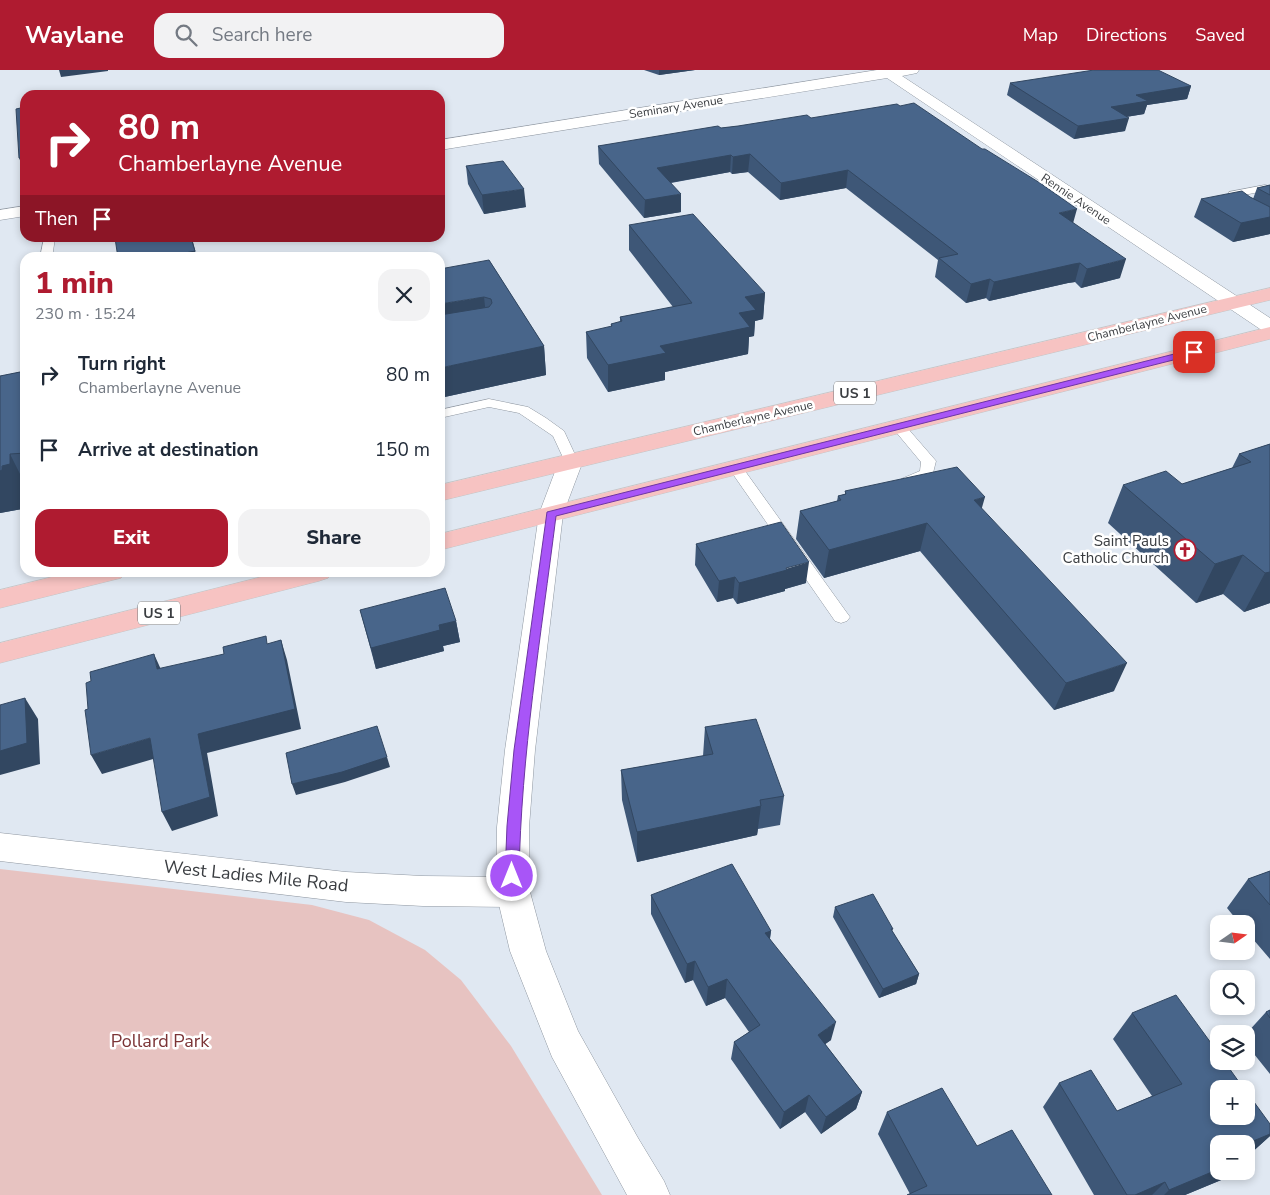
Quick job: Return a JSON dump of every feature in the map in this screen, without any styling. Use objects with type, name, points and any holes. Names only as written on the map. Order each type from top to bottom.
[{"type":"main road","name":"Chamberlayne Avenue","points":[[445,492],[1270,294]]},
{"type":"main road","points":[[445,541],[735,466],[1270,333]]},
{"type":"main road","points":[[0,600],[91,577]]},
{"type":"main road","name":"US 1","points":[[0,653],[299,577]]},
{"type":"street","name":"Seminary Avenue","points":[[445,144],[887,72],[912,70]]},
{"type":"street","name":"Rennie Avenue","points":[[887,72],[1231,303],[1270,327]]},
{"type":"street","points":[[0,215],[20,212]]},
{"type":"street","points":[[571,462],[551,514],[520,750],[513,835],[513,892],[528,951],[565,1044],[624,1152],[650,1195]]},
{"type":"street","name":"West Ladies Mile Road","points":[[0,847],[346,887],[423,891],[513,892]]},
{"type":"lane","points":[[1270,189],[1264,188],[1233,194],[1232,199],[1247,212],[1270,225]]},
{"type":"lane","points":[[445,413],[489,403],[523,410],[559,434],[571,462]]},
{"type":"lane","points":[[895,485],[920,478],[927,474],[929,461],[898,426]]},
{"type":"lane","points":[[735,466],[841,617]]},
{"type":"green space","name":"Pollard Park","points":[[0,869],[312,905],[369,920],[425,950],[461,980],[511,1046],[602,1195],[0,1195]]},
{"type":"building","points":[[1094,70],[1158,70],[1191,86],[1136,95],[1148,101],[1111,107],[1129,118],[1078,126],[1010,83]]},
{"type":"building","points":[[914,103],[982,149],[985,149],[1040,183],[1077,209],[1059,213],[1126,259],[1087,269],[1080,263],[994,282],[990,279],[971,284],[939,258],[958,254],[848,170],[781,183],[750,154],[733,157],[731,155],[657,168],[681,194],[645,200],[598,146],[718,126],[721,128],[738,126],[807,115],[811,118]]},
{"type":"building","points":[[20,108],[19,158],[16,109]]},
{"type":"building","points":[[503,161],[524,189],[482,195],[466,166]]},
{"type":"building","points":[[1270,185],[1270,195],[1257,188]]},
{"type":"building","points":[[1242,191],[1270,207],[1270,217],[1241,223],[1201,199]]},
{"type":"building","points":[[693,214],[765,293],[745,297],[756,310],[739,313],[750,327],[660,346],[666,353],[608,365],[586,332],[612,326],[611,324],[622,321],[620,317],[692,303],[629,225]]},
{"type":"building","points":[[116,242],[192,242],[195,251],[190,252],[117,252]]},
{"type":"building","points":[[489,260],[544,346],[445,367],[445,314],[489,307],[492,303],[491,299],[484,297],[445,303],[445,268]]},
{"type":"building","points":[[20,372],[20,453],[10,454],[10,464],[2,466],[0,471],[0,376]]},
{"type":"building","points":[[1270,444],[1270,572],[1265,573],[1243,555],[1215,564],[1123,485],[1166,471],[1182,484],[1251,462],[1239,454]]},
{"type":"building","points":[[957,467],[985,497],[974,500],[1127,663],[1066,683],[927,523],[829,550],[800,511],[841,500],[838,496],[846,494],[845,491]]},
{"type":"building","points":[[781,522],[809,562],[739,583],[735,577],[719,581],[696,544]]},
{"type":"building","points":[[445,588],[456,621],[439,625],[440,630],[371,648],[360,610]]},
{"type":"building","points":[[266,636],[267,644],[281,640],[295,709],[198,734],[210,797],[162,812],[150,738],[91,755],[85,710],[88,709],[86,683],[91,681],[90,672],[154,654],[157,669],[224,654],[223,647]]},
{"type":"building","points":[[25,698],[27,743],[0,751],[0,705]]},
{"type":"building","points":[[756,719],[784,796],[760,800],[761,806],[637,832],[621,770],[713,754],[705,727]]},
{"type":"building","points":[[377,726],[387,757],[342,772],[292,784],[286,753]]},
{"type":"building","points":[[732,864],[771,931],[765,933],[836,1022],[818,1035],[862,1092],[826,1117],[809,1095],[784,1112],[734,1042],[760,1025],[727,979],[708,987],[695,961],[687,964],[651,895]]},
{"type":"building","points":[[1270,871],[1270,905],[1248,879]]},
{"type":"building","points":[[873,894],[893,929],[891,929],[919,974],[883,989],[835,907]]},
{"type":"building","points":[[1176,995],[1210,1042],[1210,1070],[1230,1070],[1238,1080],[1210,1080],[1210,1125],[1255,1125],[1255,1103],[1270,1124],[1270,1134],[1255,1140],[1255,1135],[1210,1135],[1210,1173],[1169,1190],[1165,1182],[1135,1195],[1127,1195],[1059,1083],[1091,1070],[1117,1111],[1182,1084],[1132,1013]]},
{"type":"building","points":[[1270,1010],[1270,1018],[1266,1012]]},
{"type":"building","points":[[942,1088],[977,1146],[1012,1130],[1052,1195],[907,1195],[927,1186],[887,1112]]},
{"type":"place","name":"Saint Pauls Catholic Church","points":[[1185,550]]},
{"type":"route","points":[[512,876],[513,826],[520,750],[551,514],[735,466],[1194,352]]}]
